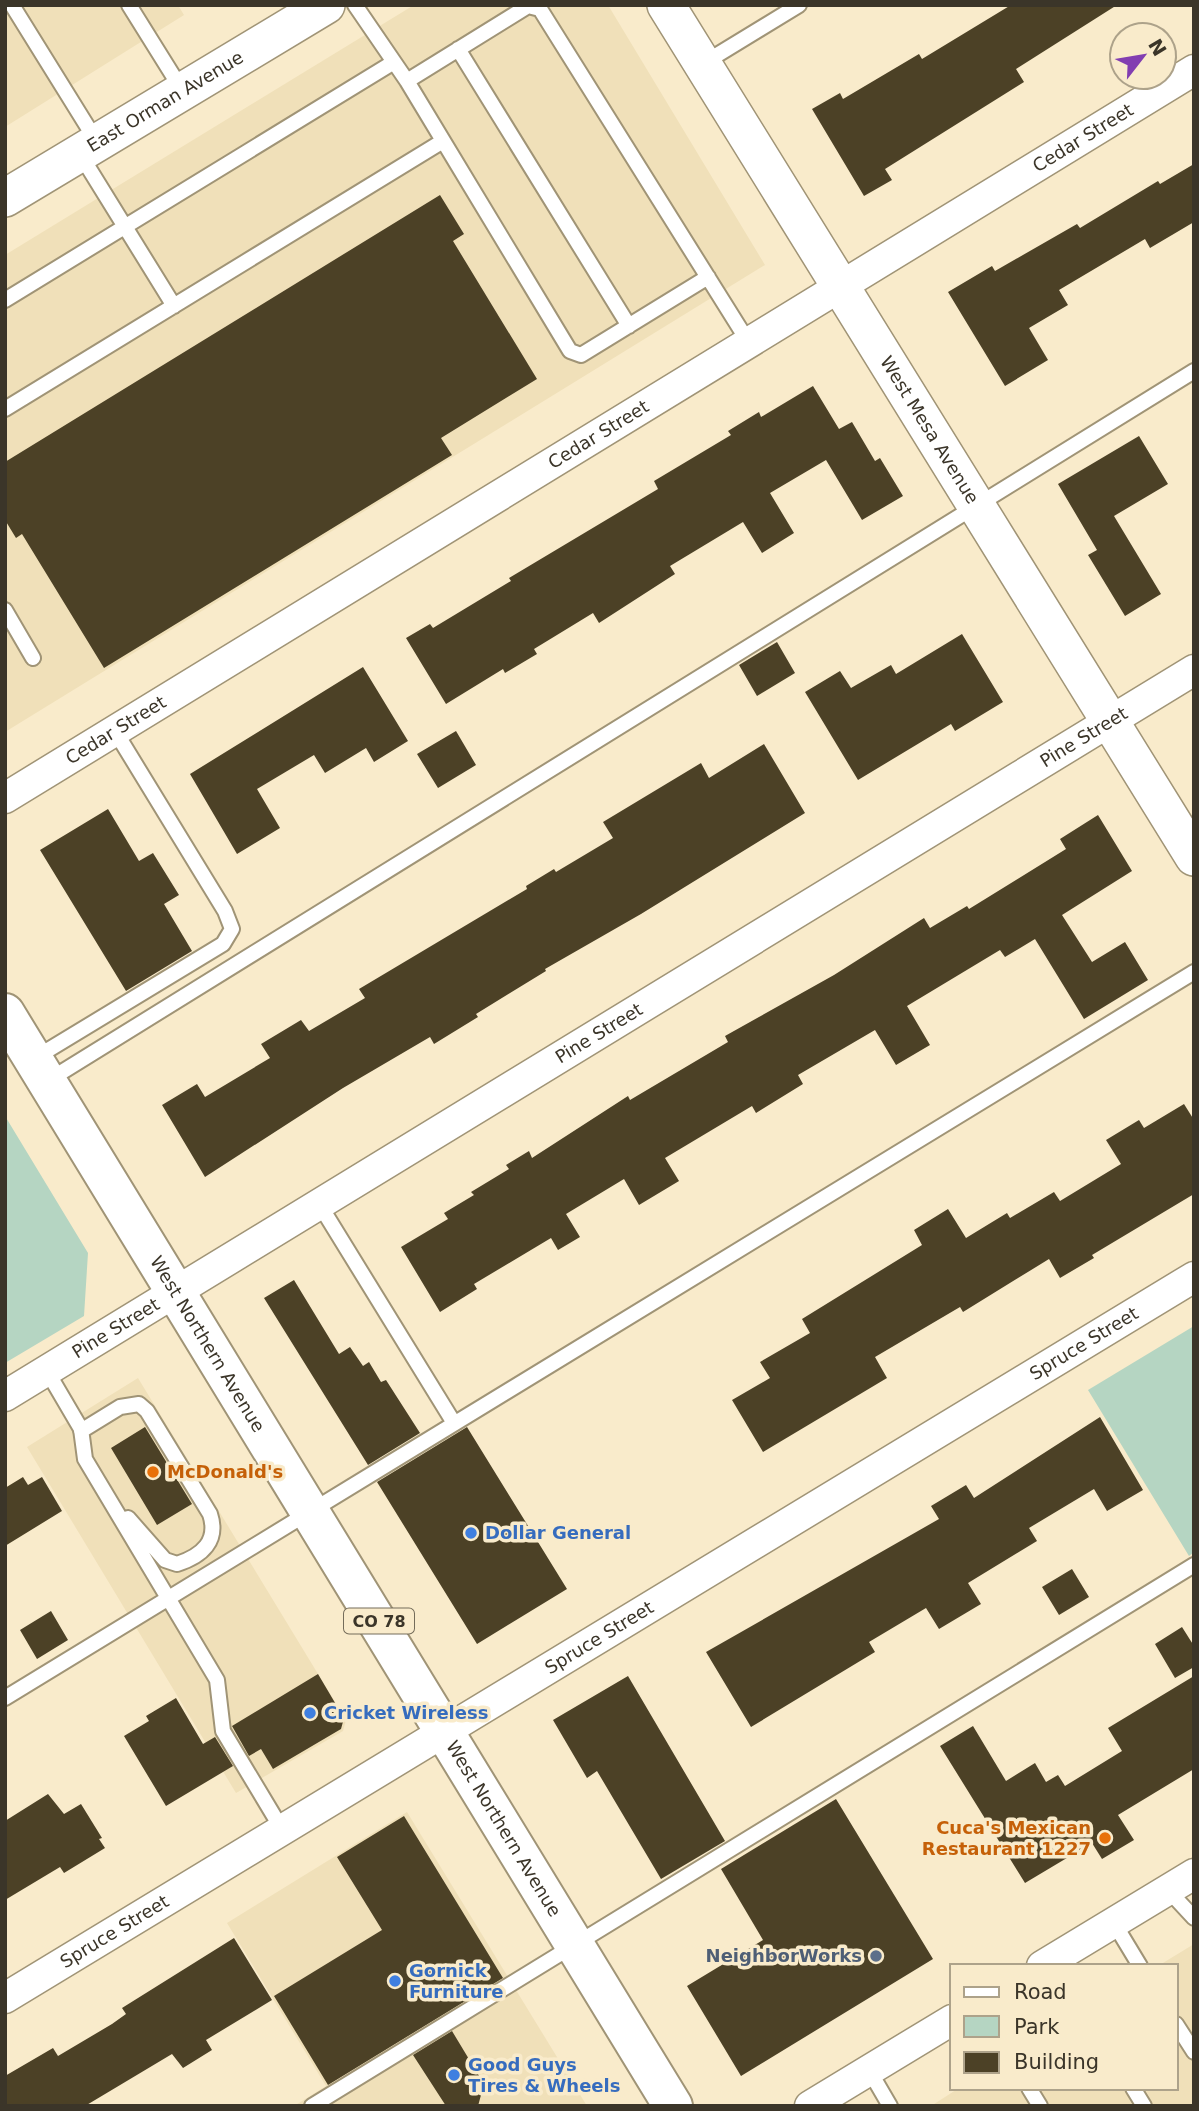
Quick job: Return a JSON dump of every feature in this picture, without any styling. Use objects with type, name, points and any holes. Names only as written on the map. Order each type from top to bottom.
[{"type":"main road","name":"West Northern Avenue","points":[[5,1013],[673,2106]]},
{"type":"street","name":"East Orman Avenue","points":[[8,191],[88,148],[326,5]]},
{"type":"street","name":"West Mesa Avenue","points":[[666,5],[1194,857]]},
{"type":"street","name":"Cedar Street","points":[[5,798],[1194,70]]},
{"type":"street","name":"Pine Street","points":[[5,1396],[177,1292],[318,1202],[1194,670]]},
{"type":"street","name":"Spruce Street","points":[[5,1998],[1194,1277]]},
{"type":"street","points":[[1045,1964],[1194,1874]]},
{"type":"street","points":[[810,2106],[950,2021]]},
{"type":"lane","points":[[12,5],[126,226],[174,306]]},
{"type":"lane","points":[[129,5],[183,92]]},
{"type":"lane","points":[[355,5],[407,81],[570,351],[581,355],[708,277]]},
{"type":"lane","points":[[702,65],[799,5]]},
{"type":"lane","points":[[407,81],[527,6],[540,9],[749,343]]},
{"type":"lane","points":[[458,49],[629,326]]},
{"type":"lane","points":[[5,300],[394,62]]},
{"type":"lane","points":[[5,409],[443,141]]},
{"type":"lane","points":[[41,1070],[976,506],[1194,371]]},
{"type":"lane","points":[[5,610],[33,657]]},
{"type":"lane","points":[[41,1070],[223,944],[232,929],[225,911],[115,731]]},
{"type":"lane","points":[[5,1698],[1194,972]]},
{"type":"lane","points":[[318,1202],[454,1423]]},
{"type":"lane","points":[[47,1371],[81,1431],[85,1459],[170,1597],[217,1680],[223,1731],[283,1830]]},
{"type":"lane","points":[[81,1431],[130,1404],[139,1404],[147,1411],[210,1514],[214,1531],[210,1542],[188,1560],[177,1564],[165,1560],[108,1497]]},
{"type":"lane","points":[[312,2106],[1194,1565]]},
{"type":"lane","points":[[1168,1890],[1194,1918]]},
{"type":"lane","points":[[1114,1923],[1139,1964]]},
{"type":"lane","points":[[1178,2027],[1194,2052]]},
{"type":"lane","points":[[869,2070],[890,2106]]},
{"type":"lane","points":[[1030,2090],[1040,2106]]},
{"type":"lane","points":[[1134,2090],[1144,2106]]},
{"type":"shaded area","points":[[5,5],[178,5],[184,15],[5,127]]},
{"type":"shaded area","points":[[414,5],[608,5],[765,265],[5,732],[5,255]]},
{"type":"shaded area","points":[[138,1378],[346,1720],[343,1731],[236,1793],[27,1447]]},
{"type":"shaded area","points":[[407,1812],[587,2106],[294,2106],[326,2086],[227,1923]]},
{"type":"shaded area","points":[[1194,1944],[1194,2106],[931,2106],[956,2090],[1178,2090],[1178,1964],[1161,1964]]},
{"type":"green space","points":[[5,1116],[88,1253],[84,1316],[5,1363]]},
{"type":"green space","points":[[1194,1326],[1194,1552],[1189,1556],[1088,1390]]},
{"type":"building","points":[[1011,5],[1117,5],[1016,69],[1024,82],[885,169],[892,180],[864,196],[812,109],[840,93],[843,99],[919,54],[922,59]]},
{"type":"building","points":[[1194,164],[1194,222],[1150,248],[1145,239],[1059,290],[1068,305],[1029,328],[1048,360],[1005,386],[948,292],[992,266],[995,271],[1077,224],[1080,228],[1158,181],[1160,184]]},
{"type":"building","points":[[440,195],[464,234],[453,241],[537,379],[441,438],[452,455],[104,668],[22,534],[16,538],[5,520],[5,462]]},
{"type":"building","points":[[813,386],[839,429],[852,422],[875,461],[880,458],[903,496],[862,520],[826,460],[770,493],[794,533],[762,553],[743,522],[670,566],[675,574],[599,623],[593,613],[534,649],[537,654],[505,673],[503,669],[446,704],[406,638],[430,624],[433,628],[511,581],[509,578],[658,489],[654,481],[731,435],[728,431],[759,412],[761,417]]},
{"type":"building","points":[[1139,436],[1168,484],[1114,516],[1161,594],[1125,616],[1088,555],[1097,550],[1058,484]]},
{"type":"building","points":[[962,634],[1003,702],[955,731],[951,724],[858,780],[805,692],[840,671],[851,688],[891,665],[896,674]]},
{"type":"building","points":[[777,642],[795,673],[757,696],[739,665]]},
{"type":"building","points":[[363,667],[408,741],[374,762],[366,748],[325,773],[314,755],[257,789],[280,828],[237,854],[190,774]]},
{"type":"building","points":[[456,731],[476,765],[438,788],[417,754]]},
{"type":"building","points":[[764,744],[805,813],[641,914],[545,969],[546,971],[476,1014],[478,1017],[434,1044],[430,1037],[343,1088],[205,1177],[162,1105],[197,1084],[205,1097],[270,1058],[261,1044],[301,1020],[309,1031],[365,998],[359,989],[527,889],[526,886],[554,869],[556,872],[613,838],[603,822],[701,763],[709,778]]},
{"type":"building","points":[[108,809],[139,861],[153,853],[179,895],[164,904],[192,951],[126,991],[40,850]]},
{"type":"building","points":[[1098,815],[1132,871],[1062,915],[1092,962],[1125,942],[1148,980],[1084,1019],[1035,939],[1005,957],[1000,950],[907,1006],[930,1045],[896,1065],[875,1030],[798,1075],[803,1084],[756,1113],[752,1106],[665,1158],[679,1181],[639,1205],[624,1179],[566,1214],[580,1237],[558,1250],[551,1238],[474,1284],[477,1289],[440,1312],[401,1247],[448,1219],[444,1213],[474,1195],[471,1192],[509,1169],[506,1165],[529,1151],[532,1158],[628,1096],[630,1100],[728,1042],[725,1036],[834,975],[924,918],[930,928],[967,906],[969,909],[1066,849],[1060,839]]},
{"type":"building","points":[[1184,1104],[1194,1120],[1194,1194],[1092,1255],[1094,1258],[1060,1278],[1049,1259],[963,1312],[960,1307],[875,1357],[887,1378],[763,1452],[732,1400],[770,1378],[760,1362],[810,1333],[802,1319],[922,1245],[914,1230],[948,1209],[966,1238],[1007,1213],[1010,1218],[1054,1192],[1060,1201],[1121,1164],[1106,1140],[1139,1120],[1144,1128]]},
{"type":"building","points":[[294,1280],[339,1354],[350,1347],[363,1366],[369,1362],[381,1382],[386,1380],[420,1433],[368,1465],[264,1298]]},
{"type":"building","points":[[1100,1417],[1143,1490],[1107,1511],[1094,1489],[1029,1528],[1037,1541],[968,1583],[981,1604],[939,1629],[926,1608],[869,1642],[875,1652],[751,1727],[706,1652],[939,1519],[931,1506],[966,1485],[974,1498]]},
{"type":"building","points":[[145,1427],[192,1504],[157,1525],[111,1448]]},
{"type":"building","points":[[467,1427],[567,1589],[477,1644],[377,1482]]},
{"type":"building","points":[[23,1477],[28,1485],[42,1477],[62,1511],[5,1546],[5,1488]]},
{"type":"building","points":[[1072,1569],[1089,1597],[1059,1615],[1042,1587]]},
{"type":"building","points":[[51,1611],[68,1640],[37,1659],[20,1630]]},
{"type":"building","points":[[1182,1627],[1194,1646],[1194,1667],[1175,1678],[1155,1644]]},
{"type":"building","points":[[318,1674],[344,1718],[341,1729],[273,1769],[261,1749],[249,1756],[232,1726]]},
{"type":"building","points":[[628,1676],[725,1841],[661,1879],[597,1771],[587,1778],[553,1720]]},
{"type":"building","points":[[1194,1676],[1194,1769],[1118,1815],[1134,1840],[1102,1859],[1092,1843],[1025,1883],[940,1746],[973,1726],[1006,1781],[1035,1763],[1046,1782],[1058,1775],[1065,1786],[1122,1751],[1108,1728]]},
{"type":"building","points":[[176,1698],[203,1744],[215,1737],[233,1766],[166,1806],[124,1736],[149,1721],[146,1716]]},
{"type":"building","points":[[48,1794],[64,1814],[81,1804],[102,1838],[99,1839],[105,1848],[64,1873],[60,1867],[5,1900],[5,1821]]},
{"type":"building","points":[[836,1799],[933,1959],[741,2076],[687,1986],[763,1940],[721,1869]]},
{"type":"building","points":[[404,1816],[503,1978],[328,2085],[274,1996],[382,1930],[337,1857]]},
{"type":"building","points":[[234,1938],[272,2000],[206,2040],[212,2050],[183,2068],[172,2054],[85,2106],[5,2106],[5,2076],[53,2048],[58,2056],[112,2024],[126,2014],[122,2008]]},
{"type":"building","points":[[452,2031],[484,2084],[478,2106],[446,2106],[413,2055]]},
{"type":"place","name":"McDonald's","points":[[153,1472]]},
{"type":"place","name":"Dollar General","points":[[471,1533]]},
{"type":"place","name":"Cricket Wireless","points":[[310,1713]]},
{"type":"place","name":"Cuca's Mexican Restaurant 1227","points":[[1105,1838]]},
{"type":"place","name":"NeighborWorks","points":[[876,1956]]},
{"type":"place","name":"Gornick Furniture","points":[[395,1981]]},
{"type":"place","name":"Good Guys Tires & Wheels","points":[[454,2075]]}]
